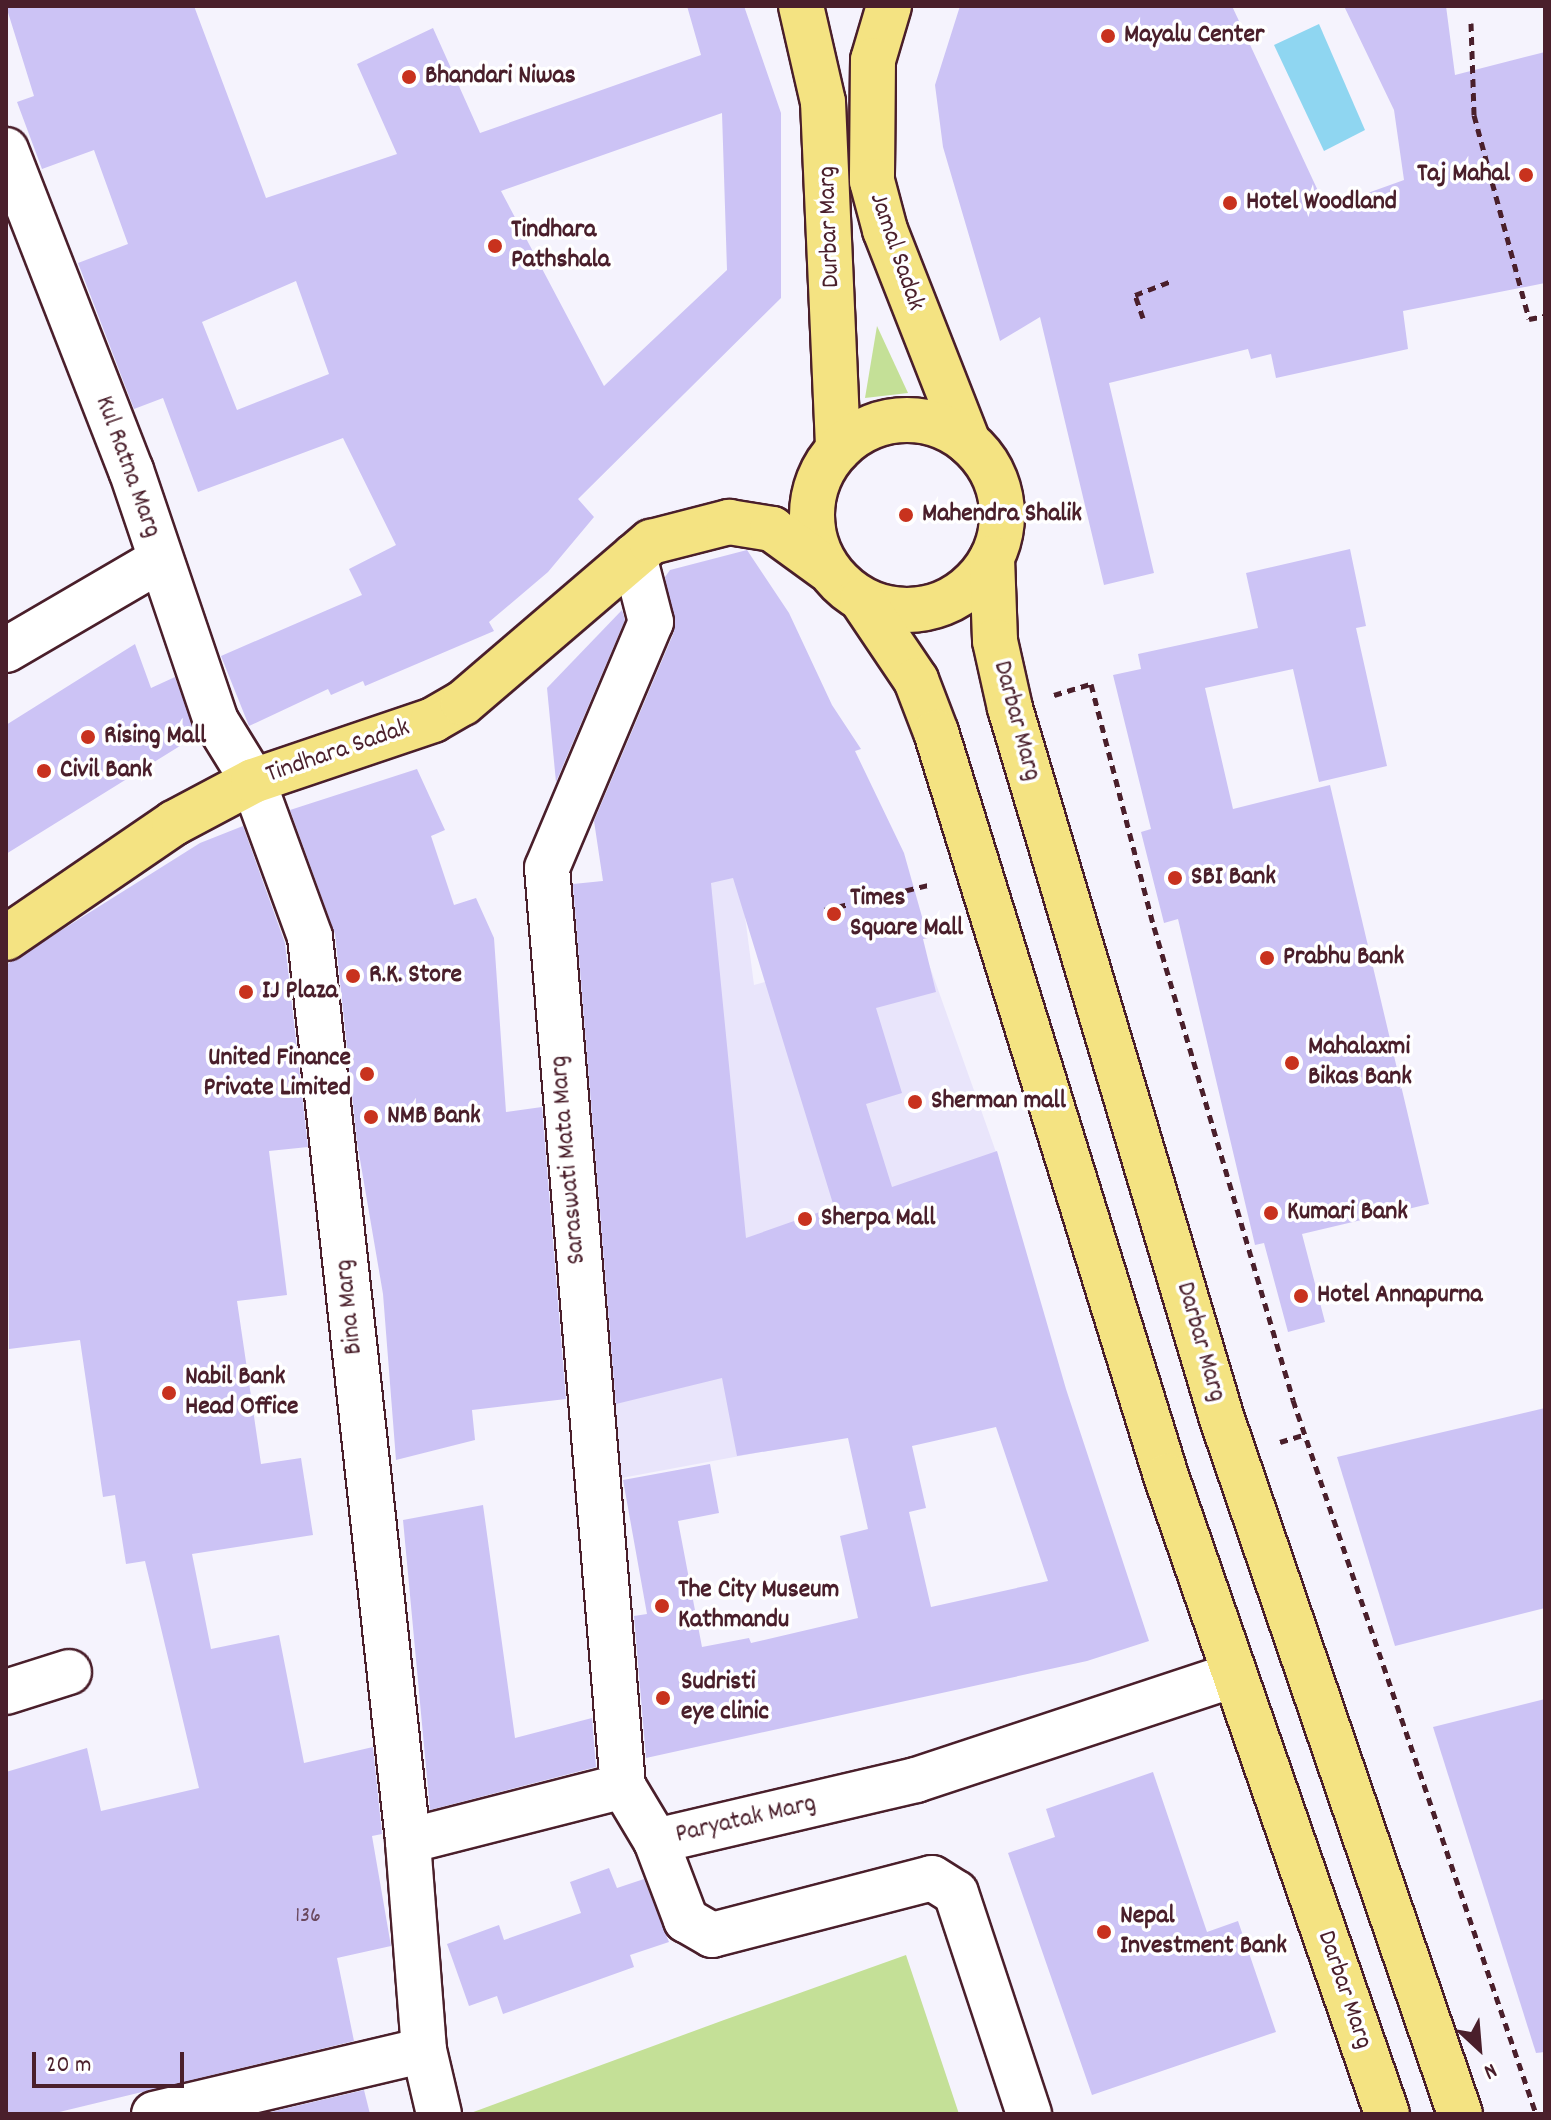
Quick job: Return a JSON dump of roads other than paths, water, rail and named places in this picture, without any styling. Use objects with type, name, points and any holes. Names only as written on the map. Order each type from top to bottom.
[{"type":"main road","name":"Durbar Marg","points":[[801,6],[823,102],[838,450]]},
{"type":"main road","name":"Jamal Sadak","points":[[889,6],[873,60],[872,181],[885,230],[968,442]]},
{"type":"main road","points":[[643,549],[729,522],[743,524],[772,529],[827,569],[862,600],[890,609],[950,601],[992,558],[1002,509],[986,461],[968,442],[916,420],[874,427],[838,450],[813,495],[814,533],[827,569]]},
{"type":"main road","name":"Tindhara Sadak","points":[[6,938],[174,823],[253,781],[433,720],[463,703],[643,549]]},
{"type":"main road","name":"Darbar Marg","points":[[992,558],[995,641],[1010,708],[1221,1416],[1460,2114]]},
{"type":"main road","name":"Darbar Marg","points":[[862,600],[916,680],[1234,1675],[1387,2114]]},
{"type":"street","name":"Kul Ratna Marg","points":[[6,150],[160,560],[216,721],[253,781]]},
{"type":"street","name":"Saraswati Mata Marg","points":[[623,1786],[547,868],[651,622],[643,549]]},
{"type":"street","points":[[6,650],[160,560]]},
{"type":"street","name":"Bina Marg","points":[[253,781],[310,937],[408,1841]]},
{"type":"street","points":[[6,1692],[69,1672]]},
{"type":"street","name":"Paryatak Marg","points":[[623,1786],[656,1841],[916,1780],[1234,1675]]},
{"type":"street","points":[[439,2114],[424,2050],[408,1841],[623,1786]]},
{"type":"street","points":[[656,1841],[686,1920],[712,1935],[932,1878],[956,1893],[1029,2114]]},
{"type":"street","points":[[154,2114],[424,2050]]},
{"type":"water","points":[[1319,24],[1365,130],[1324,151],[1274,45]]},
{"type":"place","name":"Mayalu Center","points":[[1108,36]]},
{"type":"place","name":"Bhandari Niwas","points":[[409,77]]},
{"type":"place","name":"Taj Mahal","points":[[1526,175]]},
{"type":"place","name":"Hotel Woodland","points":[[1230,203]]},
{"type":"place","name":"Tindhara Pathshala","points":[[495,246]]},
{"type":"place","name":"Mahendra Shalik","points":[[906,515]]},
{"type":"place","name":"Rising Mall","points":[[88,737]]},
{"type":"place","name":"Civil Bank","points":[[44,771]]},
{"type":"place","name":"SBI Bank","points":[[1175,878]]},
{"type":"place","name":"Times Square Mall","points":[[834,914]]},
{"type":"place","name":"Prabhu Bank","points":[[1267,958]]},
{"type":"place","name":"R.K. Store","points":[[353,976]]},
{"type":"place","name":"IJ Plaza","points":[[246,992]]},
{"type":"place","name":"Mahalaxmi Bikas Bank","points":[[1292,1063]]},
{"type":"place","name":"United Finance Private Limited","points":[[367,1074]]},
{"type":"place","name":"Sherman mall","points":[[915,1102]]},
{"type":"place","name":"NMB Bank","points":[[371,1117]]},
{"type":"place","name":"Kumari Bank","points":[[1271,1213]]},
{"type":"place","name":"Sherpa Mall","points":[[805,1219]]},
{"type":"place","name":"Hotel Annapurna","points":[[1301,1296]]},
{"type":"place","name":"Nabil Bank Head Office","points":[[169,1393]]},
{"type":"place","name":"The City Museum Kathmandu","points":[[662,1606]]},
{"type":"place","name":"Sudristi eye clinic","points":[[663,1698]]},
{"type":"place","name":"Nepal Investment Bank","points":[[1104,1932]]}]
